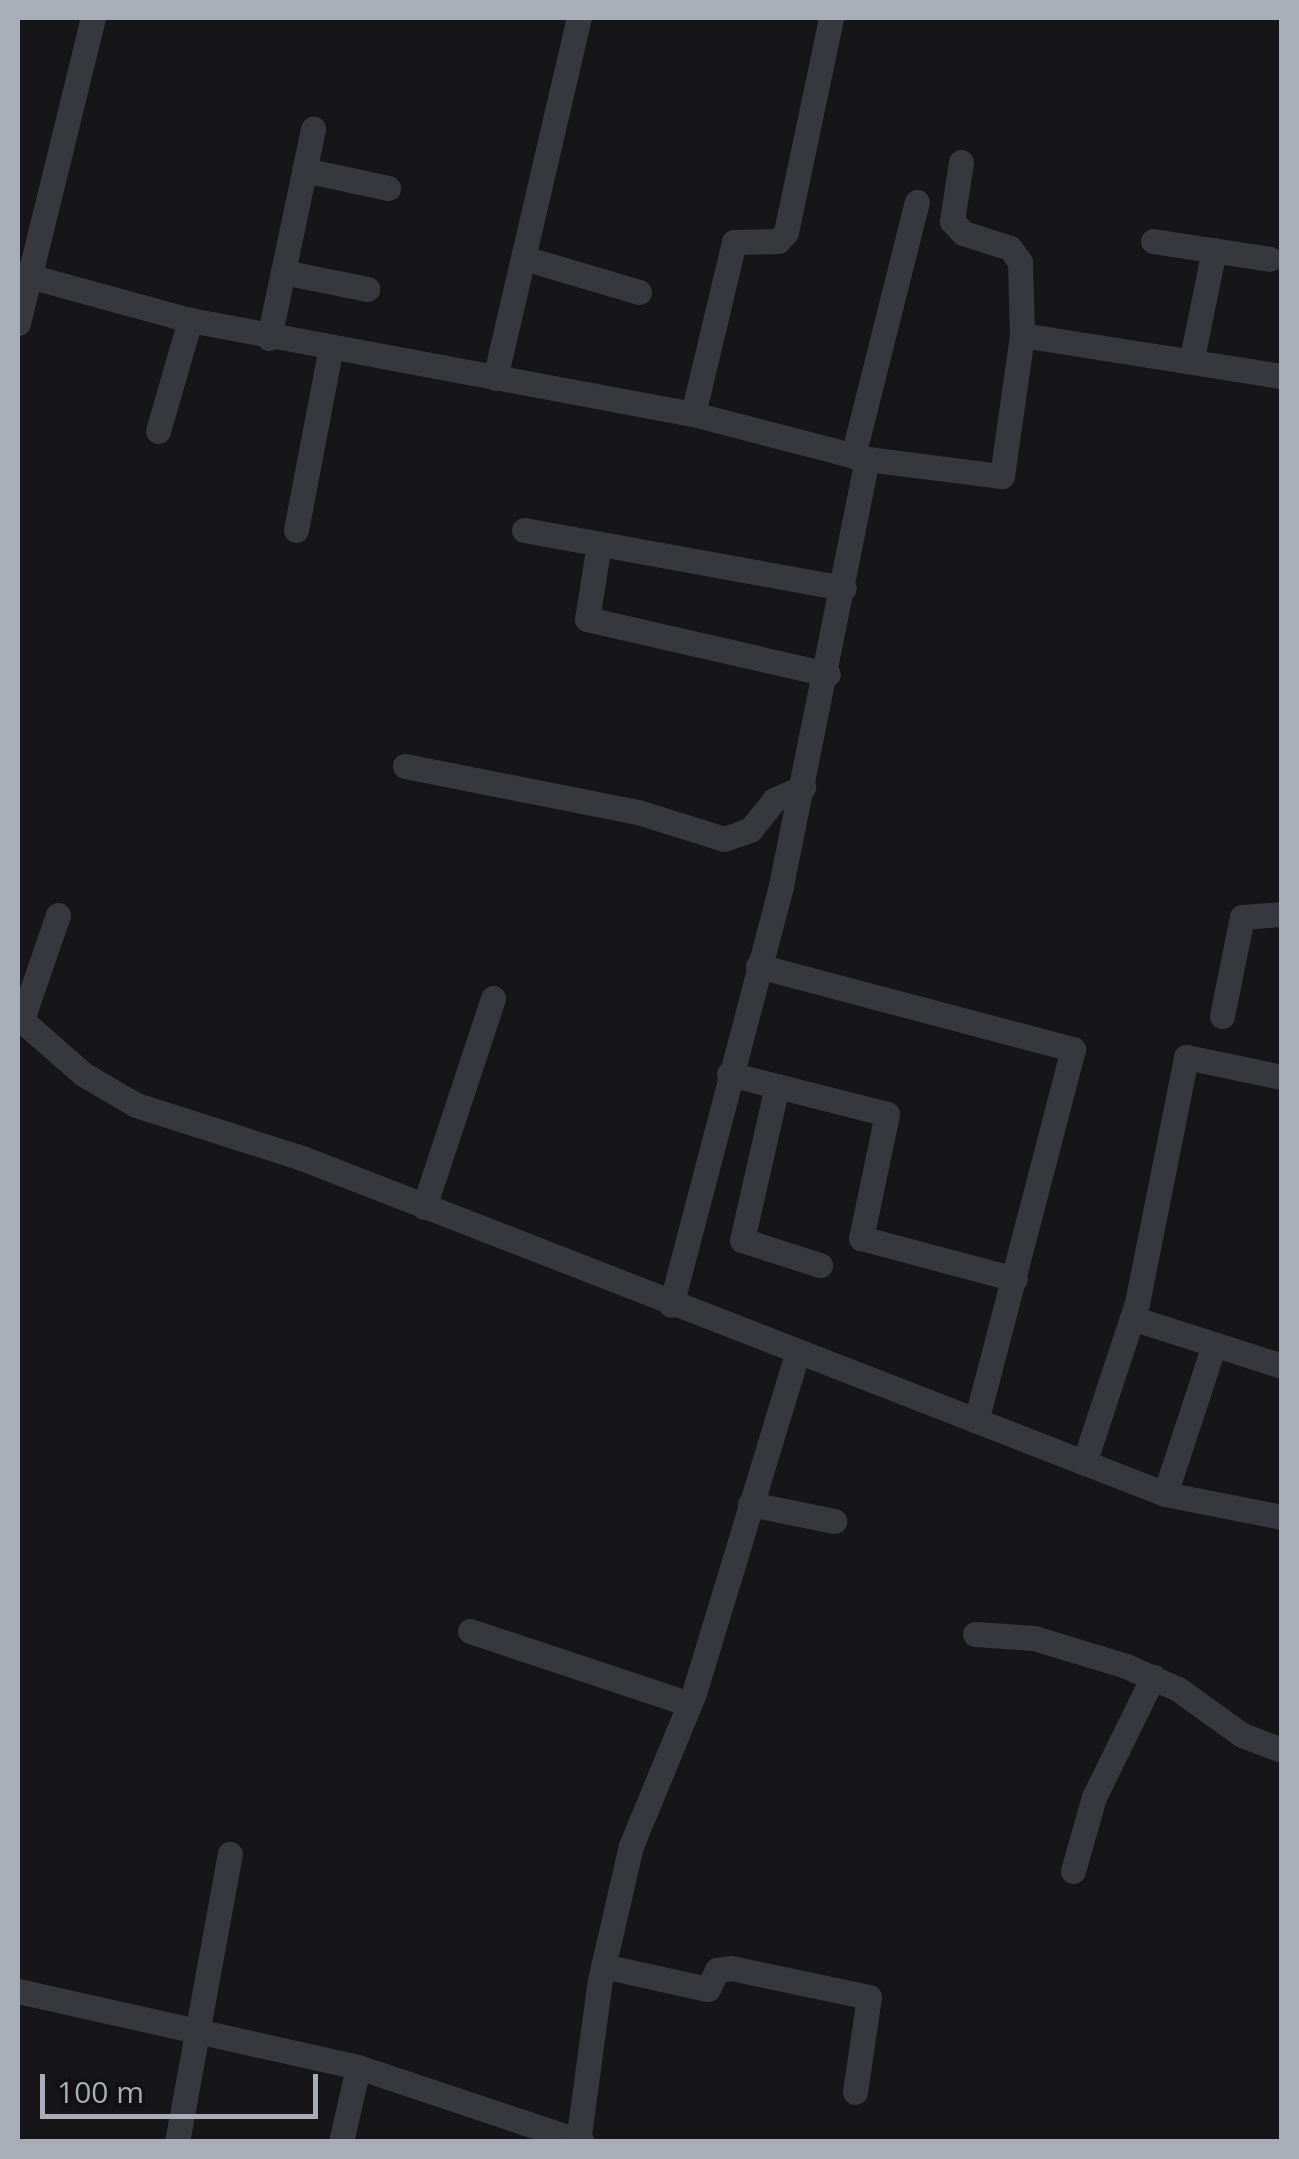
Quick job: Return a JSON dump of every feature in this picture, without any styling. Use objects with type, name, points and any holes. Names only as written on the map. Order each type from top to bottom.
[{"type":"street","points":[[18,323],[25,274],[93,18]]},
{"type":"street","points":[[495,378],[580,18]]},
{"type":"street","points":[[693,414],[737,237],[778,242],[786,232],[830,18]]},
{"type":"street","points":[[269,338],[313,129]]},
{"type":"street","points":[[25,274],[190,320],[330,351],[693,414],[860,457],[1002,476],[1022,335],[1020,262],[1010,248],[963,233],[952,220],[961,162]]},
{"type":"street","points":[[304,170],[388,188]]},
{"type":"street","points":[[671,1306],[803,787],[844,588],[860,457],[917,202]]},
{"type":"street","points":[[1153,241],[1270,259]]},
{"type":"street","points":[[1192,358],[1214,250]]},
{"type":"street","points":[[524,258],[639,292]]},
{"type":"street","points":[[283,272],[367,289]]},
{"type":"street","points":[[158,430],[190,320]]},
{"type":"street","points":[[1022,335],[1192,358],[1282,376]]},
{"type":"street","points":[[296,530],[330,351]]},
{"type":"street","points":[[524,530],[844,588]]},
{"type":"street","points":[[599,544],[588,619],[828,674]]},
{"type":"street","points":[[405,766],[638,812],[724,839],[750,830],[774,800],[803,787]]},
{"type":"street","points":[[58,914],[20,1018],[83,1074],[136,1104],[424,1207],[671,1306],[1165,1494],[1282,1517]]},
{"type":"street","points":[[1222,1016],[1242,916],[1282,914]]},
{"type":"street","points":[[758,966],[1073,1049],[976,1421]]},
{"type":"street","points":[[424,1207],[493,998]]},
{"type":"street","points":[[1084,1463],[1132,1318],[1186,1057],[1282,1078]]},
{"type":"street","points":[[729,1074],[890,1118],[862,1238],[1015,1279]]},
{"type":"street","points":[[777,1086],[742,1240],[820,1265]]},
{"type":"street","points":[[1132,1318],[1282,1366]]},
{"type":"street","points":[[1165,1494],[1214,1345]]},
{"type":"street","points":[[18,1990],[358,2067],[579,2141],[603,1966],[631,1846],[689,1704],[798,1353]]},
{"type":"street","points":[[750,1504],[834,1521]]},
{"type":"street","points":[[470,1631],[689,1704]]},
{"type":"street","points":[[975,1634],[1034,1638],[1153,1677],[1242,1735],[1282,1750]]},
{"type":"street","points":[[1073,1871],[1094,1797],[1153,1677]]},
{"type":"street","points":[[177,2142],[201,2031],[230,1854]]},
{"type":"street","points":[[603,1966],[708,1989],[718,1970],[731,1968],[869,1997],[855,2092]]},
{"type":"street","points":[[342,2142],[358,2067]]}]
